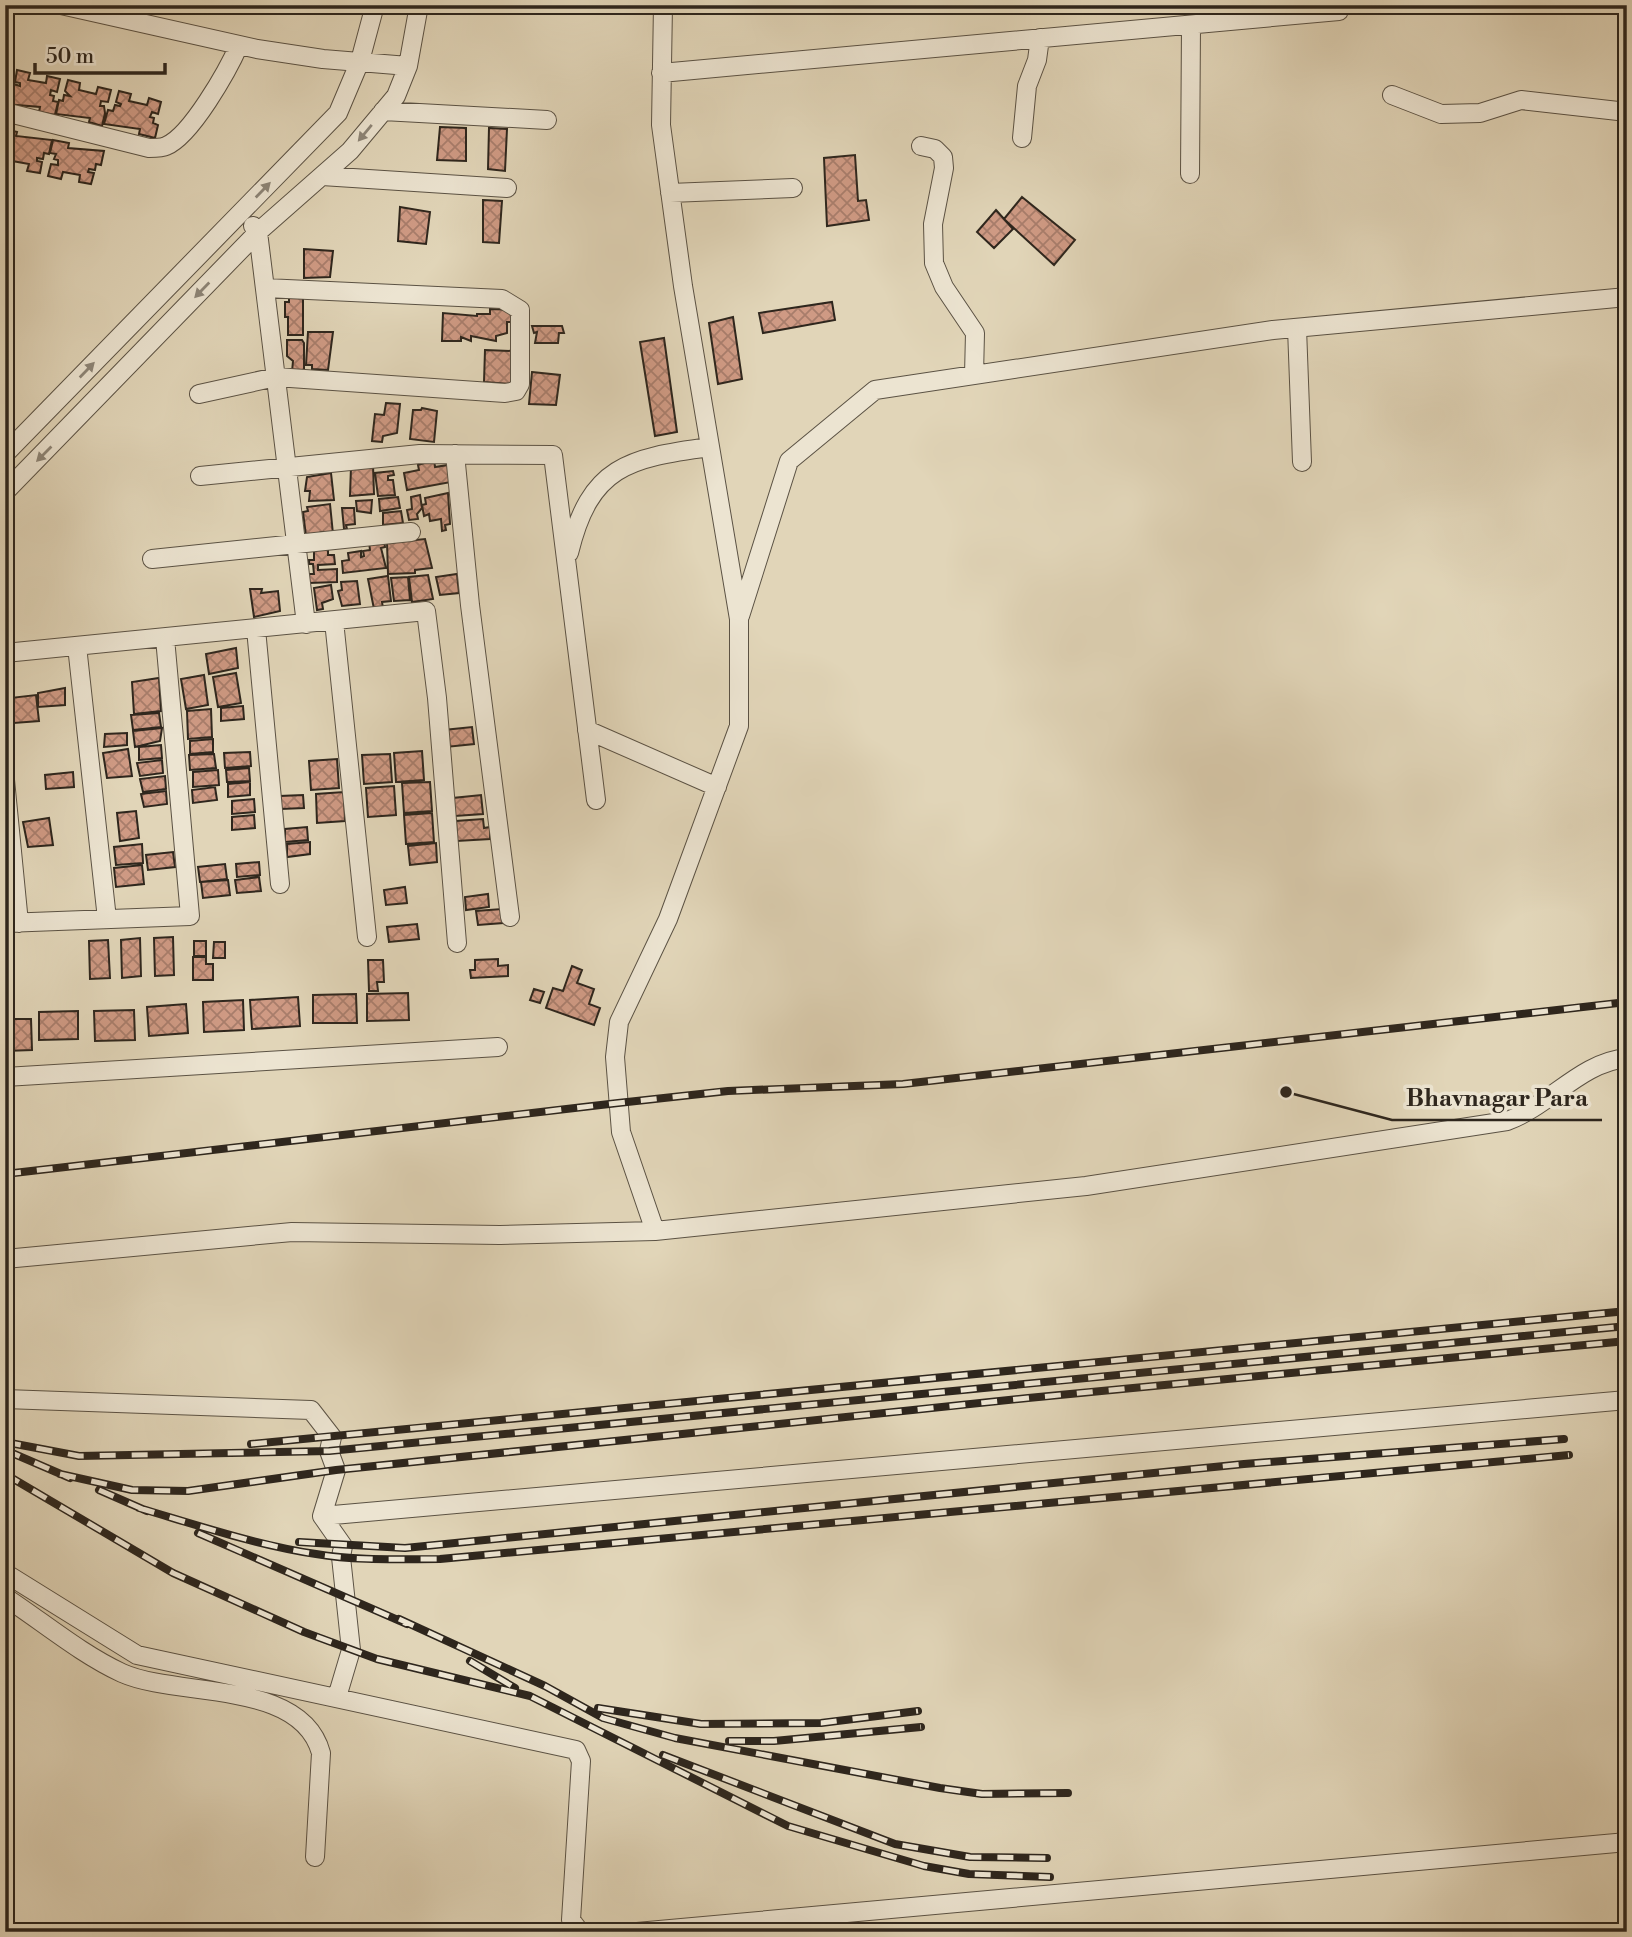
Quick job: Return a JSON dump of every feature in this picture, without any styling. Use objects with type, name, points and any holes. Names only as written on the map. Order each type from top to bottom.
[{"type":"street","points":[[61,5],[127,13],[248,47],[323,59],[408,66]]},
{"type":"street","points":[[5,454],[338,113],[360,61],[374,5]]},
{"type":"street","points":[[5,492],[258,232],[350,152],[396,96],[408,66],[419,5]]},
{"type":"street","points":[[654,1231],[621,1132],[615,1057],[619,1022],[668,919],[740,726],[739,619],[661,125],[663,5]]},
{"type":"street","points":[[661,72],[1339,11]]},
{"type":"street","points":[[1191,25],[1191,174]]},
{"type":"street","points":[[1022,138],[1027,86],[1037,60],[1041,38]]},
{"type":"street","points":[[5,112],[149,148],[166,146],[197,115],[228,69],[248,47]]},
{"type":"street","points":[[1392,95],[1441,114],[1480,113],[1521,100],[1627,112]]},
{"type":"street","points":[[383,111],[547,120]]},
{"type":"street","points":[[921,146],[935,149],[943,157],[944,167],[933,224],[934,263],[944,287],[975,332],[974,375]]},
{"type":"street","points":[[322,176],[507,188]]},
{"type":"street","points":[[670,193],[793,188]]},
{"type":"street","points":[[242,212],[258,232],[306,624]]},
{"type":"street","points":[[199,394],[276,377],[505,393],[516,391],[520,384],[520,310],[502,299],[265,288]]},
{"type":"street","points":[[739,619],[789,461],[876,390],[1297,328],[1627,297]]},
{"type":"street","points":[[1297,328],[1302,462]]},
{"type":"street","points":[[566,565],[578,518],[590,496],[607,477],[648,456],[710,447]]},
{"type":"street","points":[[200,476],[420,454],[553,455],[596,800]]},
{"type":"street","points":[[455,454],[470,605],[510,917]]},
{"type":"street","points":[[152,559],[411,531]]},
{"type":"street","points":[[5,653],[426,611],[437,698],[457,943]]},
{"type":"street","points":[[334,621],[367,937]]},
{"type":"street","points":[[256,629],[280,884]]},
{"type":"street","points":[[5,780],[12,923],[190,916],[165,638]]},
{"type":"street","points":[[77,646],[107,919]]},
{"type":"street","points":[[587,730],[717,787]]},
{"type":"street","points":[[5,1077],[498,1047]]},
{"type":"street","points":[[5,1259],[292,1232],[500,1235],[654,1231],[1086,1185],[1507,1121],[1540,1107],[1602,1064],[1627,1058]]},
{"type":"street","points":[[5,1399],[306,1408],[311,1410],[332,1437],[329,1451],[336,1470],[322,1517]]},
{"type":"street","points":[[322,1517],[1627,1400]]},
{"type":"street","points":[[322,1517],[343,1546],[341,1557],[351,1650],[337,1697]]},
{"type":"street","points":[[5,1573],[137,1655],[576,1750],[580,1761],[571,1920],[580,1932]]},
{"type":"street","points":[[5,1597],[123,1673],[256,1698],[279,1708],[307,1726],[318,1739],[321,1753],[316,1857]]},
{"type":"street","points":[[637,1932],[1627,1842]]},
{"type":"building","points":[[17,70],[30,73],[28,80],[46,83],[47,76],[60,79],[57,92],[51,90],[50,95],[54,96],[53,101],[58,102],[55,115],[39,112],[40,107],[5,104],[8,90],[12,91],[14,84],[20,86],[20,83],[15,82]]},
{"type":"building","points":[[68,80],[80,83],[79,90],[96,94],[98,87],[111,90],[108,102],[101,101],[100,106],[104,106],[105,113],[102,126],[89,122],[90,118],[56,114],[59,100],[63,101],[64,95],[70,96],[65,91]]},
{"type":"building","points":[[119,91],[131,94],[129,101],[147,105],[149,98],[161,102],[158,114],[152,112],[150,117],[154,118],[153,123],[158,125],[155,138],[139,134],[140,129],[104,124],[108,110],[113,111],[115,105],[121,104],[116,102]]},
{"type":"building","points":[[440,127],[466,128],[466,161],[437,160]]},
{"type":"building","points":[[489,128],[507,129],[505,171],[488,169]]},
{"type":"building","points":[[5,129],[17,132],[16,136],[52,140],[49,154],[44,153],[43,159],[37,158],[37,161],[42,162],[40,173],[27,171],[29,164],[12,161],[10,168],[5,167]]},
{"type":"building","points":[[53,140],[69,143],[68,148],[104,151],[101,165],[96,164],[95,170],[89,169],[88,172],[94,173],[91,184],[79,182],[80,175],[63,172],[61,179],[48,176],[51,164],[58,165],[58,160],[54,159],[56,154],[50,153]]},
{"type":"building","points":[[855,155],[858,201],[866,200],[869,220],[827,226],[824,158]]},
{"type":"building","points":[[1022,197],[1075,240],[1054,265],[1004,219]]},
{"type":"building","points":[[483,200],[502,201],[499,243],[483,242]]},
{"type":"building","points":[[400,207],[430,212],[426,244],[398,241]]},
{"type":"building","points":[[996,210],[1013,229],[994,248],[977,232]]},
{"type":"building","points":[[304,249],[333,251],[330,277],[304,278]]},
{"type":"building","points":[[289,296],[303,297],[303,335],[288,335],[285,302],[289,302]]},
{"type":"building","points":[[832,302],[835,320],[763,333],[759,313]]},
{"type":"building","points":[[490,309],[514,310],[514,322],[507,322],[507,333],[496,336],[496,341],[471,336],[471,341],[461,337],[461,341],[442,341],[443,313],[477,316],[490,314]]},
{"type":"building","points":[[733,317],[742,379],[718,384],[709,323]]},
{"type":"building","points":[[532,326],[562,326],[564,333],[559,333],[558,343],[535,343],[537,332],[534,333]]},
{"type":"building","points":[[308,332],[333,332],[328,370],[312,369],[312,365],[306,365]]},
{"type":"building","points":[[664,338],[677,432],[655,436],[640,342]]},
{"type":"building","points":[[287,340],[302,340],[304,343],[304,371],[292,372],[293,361],[287,356]]},
{"type":"building","points":[[485,350],[513,351],[511,384],[484,382]]},
{"type":"building","points":[[532,372],[560,375],[556,405],[529,404]]},
{"type":"building","points":[[386,403],[400,404],[397,433],[383,436],[382,442],[372,441],[375,414],[384,415]]},
{"type":"building","points":[[422,408],[437,411],[434,442],[410,439],[413,410]]},
{"type":"building","points":[[434,460],[435,467],[448,465],[451,482],[407,490],[404,473],[419,470],[418,465]]},
{"type":"building","points":[[373,465],[374,494],[350,496],[351,467]]},
{"type":"building","points":[[393,471],[394,475],[388,476],[388,480],[393,480],[395,495],[378,496],[375,473]]},
{"type":"building","points":[[331,473],[334,500],[309,501],[310,491],[305,491],[307,477]]},
{"type":"building","points":[[448,493],[450,524],[445,525],[446,530],[442,531],[441,519],[430,521],[429,514],[424,516],[422,505],[426,504],[425,498]]},
{"type":"building","points":[[420,495],[422,508],[417,514],[418,519],[409,520],[407,510],[412,509],[411,497]]},
{"type":"building","points":[[398,497],[400,508],[380,511],[379,499]]},
{"type":"building","points":[[372,500],[371,513],[357,511],[356,501]]},
{"type":"building","points":[[330,504],[333,534],[324,535],[323,532],[306,536],[303,512],[308,511],[307,507]]},
{"type":"building","points":[[342,508],[354,508],[355,524],[346,525],[347,529],[344,529]]},
{"type":"building","points":[[401,511],[403,523],[383,525],[383,513]]},
{"type":"building","points":[[425,539],[432,568],[415,570],[415,573],[388,574],[387,543]]},
{"type":"building","points":[[384,540],[385,547],[381,548],[386,568],[343,573],[342,561],[349,560],[348,553],[361,551],[361,557],[364,556],[363,551],[370,550],[369,542]]},
{"type":"building","points":[[328,549],[328,555],[334,555],[335,564],[318,565],[318,570],[337,569],[337,582],[309,583],[308,574],[314,574],[313,564],[309,564],[309,560],[314,560],[314,550]]},
{"type":"building","points":[[457,574],[459,593],[440,595],[436,577]]},
{"type":"building","points":[[428,575],[433,599],[412,602],[409,577]]},
{"type":"building","points":[[388,576],[391,601],[382,602],[383,608],[374,609],[368,579]]},
{"type":"building","points":[[408,577],[410,600],[394,601],[391,578]]},
{"type":"building","points":[[357,581],[360,604],[342,606],[338,591],[342,590],[341,582]]},
{"type":"building","points":[[331,585],[333,599],[322,603],[323,609],[317,610],[314,588]]},
{"type":"building","points":[[250,589],[262,589],[261,593],[278,591],[280,611],[254,617]]},
{"type":"building","points":[[236,648],[238,668],[209,674],[206,654]]},
{"type":"building","points":[[236,673],[241,703],[218,707],[213,677]]},
{"type":"building","points":[[204,675],[208,705],[186,709],[181,679]]},
{"type":"building","points":[[159,678],[161,711],[134,714],[132,682]]},
{"type":"building","points":[[65,688],[65,705],[38,707],[38,693]]},
{"type":"building","points":[[36,695],[39,721],[14,723],[10,698]]},
{"type":"building","points":[[243,706],[244,719],[221,721],[221,708]]},
{"type":"building","points":[[211,709],[212,737],[188,739],[187,711]]},
{"type":"building","points":[[159,713],[161,727],[133,730],[131,715]]},
{"type":"building","points":[[472,727],[474,744],[446,747],[444,730]]},
{"type":"building","points":[[162,728],[160,741],[135,747],[133,731]]},
{"type":"building","points":[[127,733],[127,745],[104,747],[105,734]]},
{"type":"building","points":[[213,739],[213,752],[190,754],[190,741]]},
{"type":"building","points":[[161,745],[162,758],[139,760],[139,747]]},
{"type":"building","points":[[128,749],[132,776],[107,778],[103,753]]},
{"type":"building","points":[[422,751],[424,780],[396,782],[394,753]]},
{"type":"building","points":[[250,752],[251,766],[225,768],[224,753]]},
{"type":"building","points":[[214,754],[216,768],[190,770],[189,755]]},
{"type":"building","points":[[390,754],[392,782],[364,784],[362,755]]},
{"type":"building","points":[[337,759],[339,788],[311,790],[309,761]]},
{"type":"building","points":[[162,760],[163,773],[140,776],[137,763]]},
{"type":"building","points":[[249,768],[250,781],[227,782],[226,770]]},
{"type":"building","points":[[218,770],[219,785],[193,787],[193,772]]},
{"type":"building","points":[[73,772],[74,787],[46,789],[45,775]]},
{"type":"building","points":[[165,776],[166,789],[143,792],[140,779]]},
{"type":"building","points":[[250,782],[250,795],[228,797],[228,784]]},
{"type":"building","points":[[430,782],[432,811],[404,813],[402,783]]},
{"type":"building","points":[[394,786],[396,815],[368,817],[366,788]]},
{"type":"building","points":[[215,787],[217,800],[193,803],[192,790]]},
{"type":"building","points":[[166,791],[167,804],[144,807],[141,794]]},
{"type":"building","points":[[344,792],[345,821],[317,823],[316,794]]},
{"type":"building","points":[[303,795],[304,808],[281,809],[280,796]]},
{"type":"building","points":[[481,795],[483,814],[455,816],[453,798]]},
{"type":"building","points":[[254,799],[255,812],[232,814],[232,801]]},
{"type":"building","points":[[136,811],[139,838],[120,841],[117,813]]},
{"type":"building","points":[[432,813],[434,842],[406,844],[404,815]]},
{"type":"building","points":[[254,815],[255,828],[232,830],[232,817]]},
{"type":"building","points":[[49,818],[53,845],[28,847],[23,822]]},
{"type":"building","points":[[483,819],[484,828],[490,827],[490,839],[457,841],[456,821]]},
{"type":"building","points":[[307,827],[308,840],[285,842],[285,829]]},
{"type":"building","points":[[310,842],[310,854],[287,857],[287,844]]},
{"type":"building","points":[[436,843],[437,862],[410,865],[408,846]]},
{"type":"building","points":[[142,844],[143,863],[116,865],[114,847]]},
{"type":"building","points":[[173,852],[175,867],[148,870],[146,855]]},
{"type":"building","points":[[259,862],[260,875],[237,877],[236,864]]},
{"type":"building","points":[[225,864],[227,879],[200,882],[198,867]]},
{"type":"building","points":[[142,865],[144,884],[116,887],[114,868]]},
{"type":"building","points":[[259,877],[261,891],[237,893],[235,880]]},
{"type":"building","points":[[228,880],[230,895],[203,898],[201,882]]},
{"type":"building","points":[[405,887],[407,903],[386,905],[384,890]]},
{"type":"building","points":[[488,894],[489,907],[466,910],[465,897]]},
{"type":"building","points":[[502,909],[503,923],[478,925],[476,911]]},
{"type":"building","points":[[417,924],[419,939],[389,942],[387,927]]},
{"type":"building","points":[[173,937],[174,975],[155,976],[154,938]]},
{"type":"building","points":[[140,938],[141,976],[122,978],[121,940]]},
{"type":"building","points":[[108,940],[110,978],[90,979],[89,941]]},
{"type":"building","points":[[194,941],[206,941],[206,956],[194,956]]},
{"type":"building","points":[[214,942],[225,942],[225,958],[213,958]]},
{"type":"building","points":[[193,957],[206,957],[206,964],[213,964],[213,980],[193,980]]},
{"type":"building","points":[[498,959],[498,966],[508,965],[508,976],[471,978],[470,970],[475,970],[475,960]]},
{"type":"building","points":[[368,960],[383,960],[384,982],[377,982],[378,991],[369,991]]},
{"type":"building","points":[[572,966],[582,970],[577,983],[594,989],[589,1004],[600,1008],[594,1025],[546,1008],[553,988],[563,991]]},
{"type":"building","points":[[534,989],[544,992],[540,1003],[530,1000]]},
{"type":"building","points":[[408,993],[409,1020],[367,1021],[367,994]]},
{"type":"building","points":[[356,994],[357,1023],[313,1023],[313,995]]},
{"type":"building","points":[[298,997],[300,1026],[252,1029],[250,1000]]},
{"type":"building","points":[[243,1000],[244,1030],[204,1032],[203,1002]]},
{"type":"building","points":[[186,1004],[188,1033],[149,1036],[147,1007]]},
{"type":"building","points":[[134,1010],[135,1040],[95,1041],[94,1011]]},
{"type":"building","points":[[78,1011],[78,1039],[39,1040],[39,1012]]},
{"type":"building","points":[[5,1019],[31,1019],[32,1050],[5,1051]]},
{"type":"railway","points":[[5,1174],[728,1091],[903,1084],[1627,1002]]},
{"type":"railway","points":[[251,1444],[1627,1311]]},
{"type":"railway","points":[[5,1442],[79,1456],[329,1451],[1627,1326]]},
{"type":"railway","points":[[60,1474],[132,1490],[188,1491],[336,1470],[1028,1398],[1627,1341]]},
{"type":"railway","points":[[299,1542],[405,1548],[1244,1464],[1564,1439]]},
{"type":"railway","points":[[5,1450],[70,1478]]},
{"type":"railway","points":[[139,1508],[249,1540],[316,1554],[362,1559],[440,1559],[1569,1455]]},
{"type":"railway","points":[[5,1474],[173,1573],[304,1632],[377,1659],[530,1696],[788,1826],[924,1866],[969,1874],[1050,1877]]},
{"type":"railway","points":[[99,1490],[147,1511]]},
{"type":"railway","points":[[198,1533],[407,1624]]},
{"type":"railway","points":[[399,1619],[545,1686],[603,1718],[675,1738],[982,1794],[1068,1793]]},
{"type":"railway","points":[[470,1661],[515,1688]]},
{"type":"railway","points":[[598,1708],[701,1724],[821,1723],[918,1711]]},
{"type":"railway","points":[[729,1741],[774,1741],[921,1727]]},
{"type":"railway","points":[[663,1755],[895,1844],[970,1857],[1047,1858]]},
{"type":"place","name":"Bhavnagar Para","points":[[1286,1092]]}]
